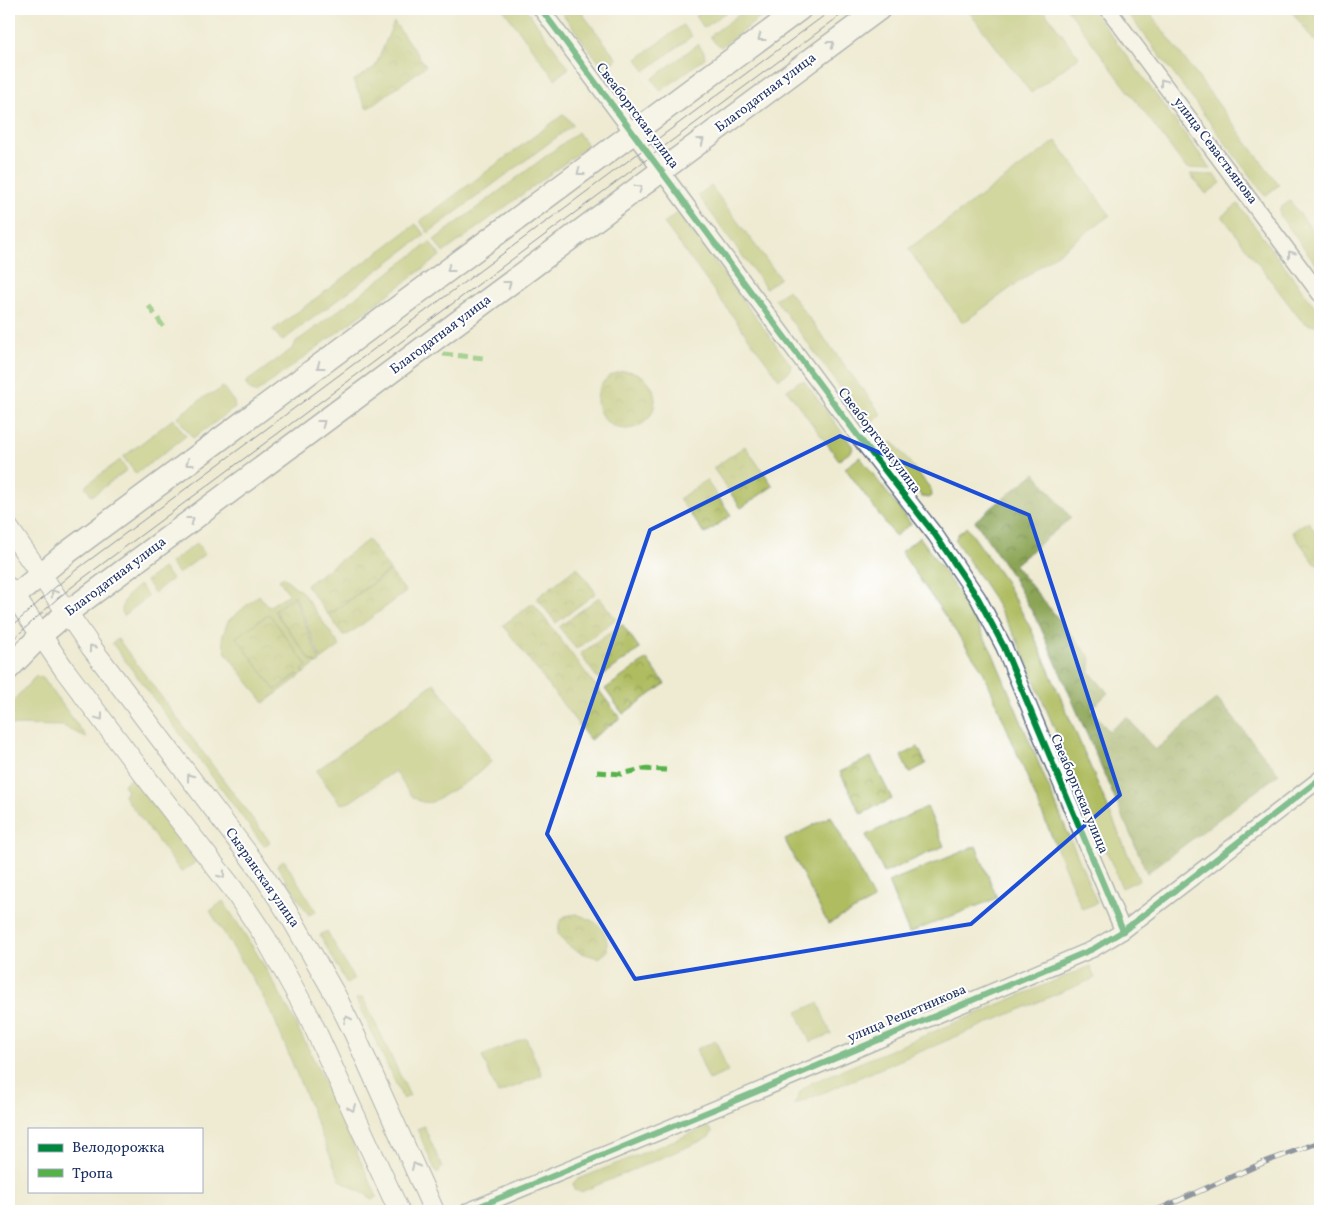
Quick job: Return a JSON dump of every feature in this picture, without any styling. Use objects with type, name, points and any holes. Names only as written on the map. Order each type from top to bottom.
[{"type":"main road","points":[[10,595],[41,574],[800,9]]},
{"type":"main road","name":"Благодатная улица","points":[[9,668],[40,635],[68,612],[879,9]]},
{"type":"street","name":"Свеаборгская улица","points":[[541,9],[853,428],[936,536],[978,598],[1004,647],[1123,932]]},
{"type":"street","name":"улица Севастьянова","points":[[1108,9],[1320,294]]},
{"type":"street","name":"Сызранская улица","points":[[9,529],[91,646],[277,895],[337,998],[370,1066],[434,1211]]},
{"type":"street","points":[[10,595],[130,758],[230,884],[280,961],[340,1081],[398,1211]]},
{"type":"street","name":"улица Решетникова","points":[[468,1211],[1093,949],[1123,932],[1320,779]]},
{"type":"street","points":[[340,1081],[352,1081],[361,1076],[370,1066]]},
{"type":"highlighted area","points":[[840,436],[1029,515],[1120,795],[971,924],[635,979],[547,834],[650,530]]},
{"type":"green space","points":[[503,9],[526,9],[569,68],[555,79]]},
{"type":"green space","points":[[559,9],[579,9],[617,59],[604,69]]},
{"type":"green space","points":[[705,9],[730,9],[704,28],[696,16]]},
{"type":"green space","points":[[746,9],[772,9],[721,47],[715,43],[710,36]]},
{"type":"green space","points":[[967,9],[1043,9],[1079,57],[1031,93]]},
{"type":"green space","points":[[1067,9],[1092,9],[1211,169],[1186,168]]},
{"type":"green space","points":[[1125,9],[1147,9],[1279,185],[1265,196]]},
{"type":"green space","points":[[1290,9],[1320,9],[1320,37],[1314,41]]},
{"type":"green space","points":[[394,22],[426,66],[367,109],[353,81],[375,67]]},
{"type":"green space","points":[[683,25],[692,36],[645,71],[637,59]]},
{"type":"green space","points":[[698,44],[704,52],[705,58],[661,91],[652,79]]},
{"type":"green space","points":[[564,114],[573,125],[428,233],[420,221]]},
{"type":"green space","points":[[578,132],[588,146],[443,253],[434,240]]},
{"type":"green space","points":[[1056,141],[1110,215],[963,323],[908,249]]},
{"type":"green space","points":[[1190,174],[1215,175],[1221,183],[1206,194]]},
{"type":"green space","points":[[711,186],[780,278],[766,288],[698,195]]},
{"type":"green space","points":[[1290,201],[1320,240],[1319,268],[1280,216],[1280,208]]},
{"type":"green space","points":[[1238,204],[1320,314],[1320,324],[1310,325],[1300,319],[1222,216]]},
{"type":"green space","points":[[678,212],[791,365],[790,371],[779,379],[664,223]]},
{"type":"green space","points":[[416,224],[425,235],[282,341],[273,330]]},
{"type":"green space","points":[[430,242],[440,256],[256,393],[250,390],[245,383],[293,348],[296,342]]},
{"type":"green space","points":[[788,290],[882,415],[868,425],[775,299]]},
{"type":"green space","points":[[626,371],[637,373],[647,379],[653,389],[655,400],[653,411],[647,421],[637,427],[626,429],[615,427],[605,421],[599,411],[597,400],[599,389],[605,379],[615,373]]},
{"type":"green space","points":[[804,381],[853,447],[852,451],[839,460],[787,390],[798,382]]},
{"type":"green space","points":[[223,387],[234,402],[235,408],[193,438],[177,417],[207,395]]},
{"type":"green space","points":[[173,419],[186,436],[136,474],[123,457]]},
{"type":"green space","points":[[892,442],[931,489],[932,496],[929,498],[922,497],[887,450],[887,445]]},
{"type":"green space","points":[[745,446],[773,486],[741,508],[713,468]]},
{"type":"green space","points":[[860,457],[911,524],[895,536],[845,468]]},
{"type":"green space","points":[[120,460],[127,470],[92,496],[85,486]]},
{"type":"green space","points":[[1035,473],[1071,518],[1014,565],[1091,658],[1090,672],[1108,693],[1091,709],[1109,731],[1127,717],[1155,750],[1217,698],[1279,774],[1147,873],[1040,626],[1012,576],[975,521]]},
{"type":"green space","points":[[706,480],[731,515],[705,534],[679,499]]},
{"type":"green space","points":[[1308,521],[1320,538],[1320,562],[1316,565],[1292,532]]},
{"type":"green space","points":[[967,527],[1005,581],[1032,631],[1139,880],[1122,888],[1017,640],[989,591],[955,540],[958,534]]},
{"type":"green space","points":[[920,537],[967,605],[993,654],[1097,903],[1082,909],[983,671],[901,552]]},
{"type":"green space","points":[[368,540],[390,570],[328,615],[306,585]]},
{"type":"green space","points":[[197,543],[205,554],[178,574],[170,563]]},
{"type":"green space","points":[[577,567],[596,593],[556,623],[537,598]]},
{"type":"green space","points":[[163,568],[172,579],[154,593],[146,581]]},
{"type":"green space","points":[[390,571],[406,592],[349,634],[343,635],[329,615]]},
{"type":"green space","points":[[283,577],[302,592],[340,646],[321,660],[295,595],[274,611],[312,662],[316,664],[304,673],[302,670],[307,666],[269,614],[237,637],[275,690],[298,674],[300,676],[264,703],[226,653],[222,638],[228,621],[259,595],[268,607],[289,594],[279,580]]},
{"type":"green space","points":[[140,585],[148,597],[123,616],[122,606],[124,602]]},
{"type":"green space","points":[[294,596],[320,662],[317,664],[311,661],[275,611]]},
{"type":"green space","points":[[599,597],[616,619],[576,649],[559,627]]},
{"type":"green space","points":[[533,603],[620,718],[590,740],[503,625]]},
{"type":"green space","points":[[269,614],[307,666],[302,670],[304,673],[300,676],[297,674],[275,690],[236,637]]},
{"type":"green space","points":[[622,624],[640,649],[598,679],[580,654]]},
{"type":"green space","points":[[118,639],[270,842],[264,846],[112,643]]},
{"type":"green space","points":[[647,659],[665,684],[623,714],[605,689]]},
{"type":"green space","points":[[37,676],[43,678],[87,738],[63,726],[9,725],[9,705]]},
{"type":"green space","points":[[434,683],[492,761],[470,780],[432,802],[419,801],[414,798],[395,771],[350,802],[340,803],[316,771]]},
{"type":"green space","points":[[918,747],[926,764],[909,773],[901,756]]},
{"type":"green space","points":[[871,757],[892,799],[861,814],[840,772]]},
{"type":"green space","points":[[132,777],[196,862],[181,872],[124,796],[127,790],[123,785]]},
{"type":"green space","points":[[927,807],[944,846],[884,873],[866,835]]},
{"type":"green space","points":[[831,816],[874,900],[828,924],[785,840]]},
{"type":"green space","points":[[976,846],[997,898],[909,933],[888,882]]},
{"type":"green space","points":[[284,860],[316,911],[309,915],[277,866]]},
{"type":"green space","points":[[223,901],[261,960],[296,1025],[377,1197],[373,1199],[340,1180],[273,1016],[259,989],[210,911]]},
{"type":"green space","points":[[576,914],[596,923],[604,931],[607,952],[599,958],[581,953],[572,948],[558,934],[559,923],[565,916]]},
{"type":"green space","points":[[327,931],[354,979],[347,984],[320,935]]},
{"type":"green space","points":[[1090,966],[1095,978],[794,1105],[800,1092],[809,1084]]},
{"type":"green space","points":[[363,997],[410,1096],[403,1099],[356,999]]},
{"type":"green space","points":[[818,1003],[831,1034],[810,1042],[797,1012]]},
{"type":"green space","points":[[526,1038],[542,1075],[498,1094],[482,1056]]},
{"type":"green space","points":[[716,1041],[728,1072],[709,1080],[696,1049]]},
{"type":"green space","points":[[424,1126],[442,1167],[437,1174],[417,1129]]},
{"type":"green space","points":[[707,1127],[711,1129],[712,1133],[708,1138],[581,1192],[574,1190],[573,1183],[576,1180]]},
{"type":"tram line","points":[[9,629],[76,570],[833,9]]},
{"type":"tram line","points":[[9,643],[58,598],[82,579],[849,9]]},
{"type":"railway","points":[[1155,1211],[1265,1162],[1320,1142]]},
{"type":"marked path","points":[[149,306],[165,329]]},
{"type":"marked path","points":[[443,354],[484,358]]},
{"type":"marked path","points":[[597,772],[621,774],[642,769],[666,770]]},
{"type":"cycle path","points":[[541,9],[858,436],[936,536],[978,598],[1004,647],[1123,931]]},
{"type":"cycle path","points":[[468,1211],[751,1094],[1093,949],[1123,931],[1320,779]]}]
